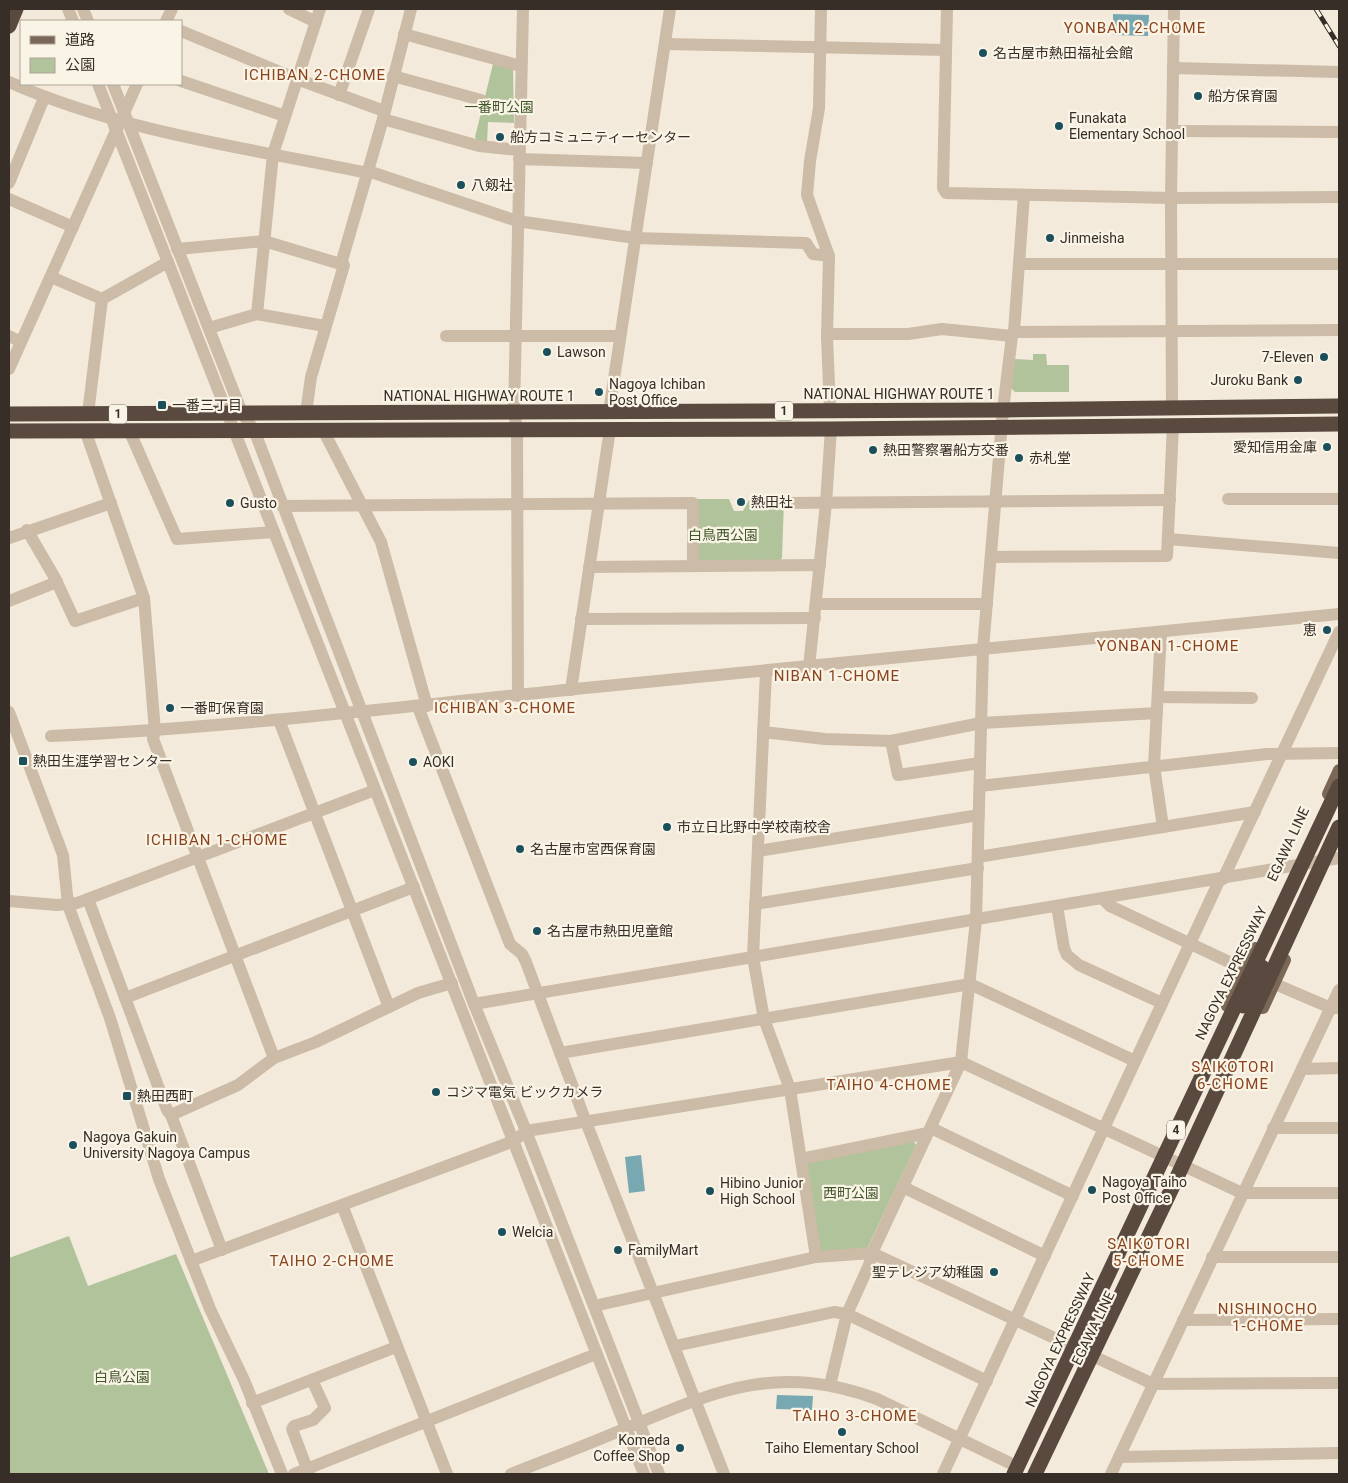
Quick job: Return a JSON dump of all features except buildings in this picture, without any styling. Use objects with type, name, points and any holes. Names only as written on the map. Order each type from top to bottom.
[{"type":"highway","points":[[9,26],[16,9]]},
{"type":"highway","name":"NATIONAL HIGHWAY ROUTE 1","points":[[9,414],[1003,410],[1339,406]]},
{"type":"highway","name":"1","points":[[9,431],[831,429],[1339,424]]},
{"type":"highway","name":"NAGOYA EXPRESSWAY","points":[[1017,1472],[1202,1072],[1339,786]]},
{"type":"highway","points":[[1202,1072],[1215,1064],[1339,806]]},
{"type":"highway","name":"4","points":[[1035,1474],[1172,1188],[1339,827]]},
{"type":"highway","points":[[1017,1472],[1092,1326],[1179,1148],[1204,1091],[1222,1066],[1284,933],[1302,902],[1319,886]]},
{"type":"main road","name":"EGAWA LINE","points":[[1017,1472],[1070,1345],[1244,969],[1339,770]]},
{"type":"main road","name":"EGAWA LINE","points":[[1040,1474],[1275,984],[1319,886],[1335,858],[1339,842]]},
{"type":"street","points":[[290,9],[316,22]]},
{"type":"street","points":[[258,314],[273,154],[320,9]]},
{"type":"street","points":[[339,94],[369,9]]},
{"type":"street","points":[[341,264],[384,115],[411,9]]},
{"type":"street","points":[[518,696],[516,429],[514,412],[523,9]]},
{"type":"street","points":[[609,412],[670,9]]},
{"type":"street","points":[[821,9],[820,108],[810,160],[806,195],[828,256],[827,337],[830,410]]},
{"type":"street","points":[[947,9],[943,188],[946,193],[1171,198],[1339,197]]},
{"type":"street","points":[[1172,408],[1171,198],[1174,9]]},
{"type":"street","points":[[182,31],[297,79],[339,94],[384,115],[479,146],[519,155],[647,164]]},
{"type":"street","points":[[404,34],[521,66]]},
{"type":"street","points":[[665,44],[946,50]]},
{"type":"street","points":[[1173,68],[1339,72]]},
{"type":"street","points":[[393,76],[481,100]]},
{"type":"street","points":[[182,81],[285,116]]},
{"type":"street","points":[[9,82],[44,98],[120,122],[368,172],[517,220],[635,238],[806,243],[812,254],[828,256]]},
{"type":"street","points":[[99,85],[120,122],[177,249],[208,328],[235,413],[235,430],[596,1354],[659,1474]]},
{"type":"street","points":[[113,85],[120,122],[168,262],[235,413],[254,430],[361,713],[594,1306],[632,1425],[644,1474]]},
{"type":"street","points":[[9,369],[138,85]]},
{"type":"street","points":[[9,183],[44,98]]},
{"type":"street","points":[[1172,132],[1339,132]]},
{"type":"street","points":[[830,1385],[847,1314],[869,1265],[872,1252],[961,1062],[976,920],[983,650],[1003,410],[1013,334],[1024,195]]},
{"type":"street","points":[[9,198],[73,227]]},
{"type":"street","points":[[177,249],[264,241],[344,264],[311,377],[306,413]]},
{"type":"street","points":[[102,299],[168,262]]},
{"type":"street","points":[[1019,264],[1339,264]]},
{"type":"street","points":[[51,277],[102,299]]},
{"type":"street","points":[[88,414],[102,299]]},
{"type":"street","points":[[208,328],[258,314],[325,326]]},
{"type":"street","points":[[827,337],[832,334],[908,334],[942,329],[1013,334],[1339,330]]},
{"type":"street","points":[[9,336],[21,342]]},
{"type":"street","points":[[446,336],[620,336]]},
{"type":"street","points":[[991,557],[1167,556],[1173,425]]},
{"type":"street","points":[[571,690],[610,429]]},
{"type":"street","points":[[809,667],[826,503],[831,429]]},
{"type":"street","points":[[85,430],[144,598],[155,731],[153,739],[274,1058]]},
{"type":"street","points":[[129,430],[177,539],[274,532]]},
{"type":"street","points":[[322,430],[364,506],[381,542],[423,706],[510,944],[525,959],[586,1122],[724,1474]]},
{"type":"street","points":[[1228,499],[1339,499]]},
{"type":"street","points":[[786,503],[1170,500]]},
{"type":"street","points":[[282,506],[693,503],[693,566]]},
{"type":"street","points":[[9,538],[27,530],[111,504]]},
{"type":"street","points":[[27,530],[57,582],[75,621],[144,598]]},
{"type":"street","points":[[1168,539],[1339,553]]},
{"type":"street","points":[[589,567],[820,565]]},
{"type":"street","points":[[9,602],[57,582]]},
{"type":"street","points":[[816,604],[987,604]]},
{"type":"street","points":[[51,736],[155,731],[345,715],[571,690],[1339,614]]},
{"type":"street","points":[[581,619],[814,618]]},
{"type":"street","points":[[1162,632],[1154,766],[1163,827]]},
{"type":"street","points":[[943,1474],[1190,943],[1255,812],[1339,632]]},
{"type":"street","points":[[766,671],[753,957],[764,1019],[790,1089],[816,1257]]},
{"type":"street","points":[[1158,697],[1252,698]]},
{"type":"street","points":[[9,712],[63,855],[68,904],[110,1018],[158,1179],[282,1474]]},
{"type":"street","points":[[763,732],[826,739],[890,741],[981,723],[1157,713]]},
{"type":"street","points":[[279,720],[389,1007]]},
{"type":"street","points":[[890,741],[898,775],[980,763]]},
{"type":"street","points":[[980,786],[1154,766],[1282,754],[1339,753]]},
{"type":"street","points":[[9,901],[68,904],[88,899],[375,790]]},
{"type":"street","points":[[755,904],[1163,827],[1255,812]]},
{"type":"street","points":[[758,851],[979,815]]},
{"type":"street","points":[[474,1004],[1222,879],[1335,858]]},
{"type":"street","points":[[125,998],[414,887]]},
{"type":"street","points":[[88,899],[222,1250]]},
{"type":"street","points":[[1103,899],[1110,906],[1244,969]]},
{"type":"street","points":[[1057,906],[1067,955],[1079,964],[1162,1003]]},
{"type":"street","points":[[171,1114],[238,1085],[274,1058],[316,1042],[418,993],[452,983]]},
{"type":"street","points":[[560,1053],[970,984],[1136,1060]]},
{"type":"street","points":[[1275,984],[1335,1008]]},
{"type":"street","points":[[1112,1474],[1273,1128],[1335,1008],[1339,990]]},
{"type":"street","points":[[191,1261],[514,1140],[526,1131],[961,1062],[1242,1194],[1339,1193]]},
{"type":"street","points":[[1302,1069],[1339,1068]]},
{"type":"street","points":[[1273,1128],[1339,1128]]},
{"type":"street","points":[[801,1159],[929,1130],[1073,1196]]},
{"type":"street","points":[[903,1187],[1045,1256]]},
{"type":"street","points":[[342,1205],[447,1474]]},
{"type":"street","points":[[594,1306],[816,1257],[872,1252],[1154,1384],[1339,1383]]},
{"type":"street","points":[[1212,1257],[1339,1257]]},
{"type":"street","points":[[674,1346],[824,1313],[847,1314],[986,1382]]},
{"type":"street","points":[[1183,1320],[1339,1319]]},
{"type":"street","points":[[252,1403],[396,1347]]},
{"type":"street","points":[[294,1474],[308,1472],[426,1422],[596,1354]]},
{"type":"street","points":[[308,1472],[292,1429],[294,1426],[312,1420],[325,1408],[312,1380]]},
{"type":"street","points":[[511,1474],[695,1400],[729,1389],[764,1382],[799,1381],[830,1385],[877,1399],[960,1439],[1017,1472]]},
{"type":"street","points":[[1119,1457],[1339,1453]]},
{"type":"green space","name":"一番町公園","points":[[493,64],[513,67],[514,123],[488,122],[487,144],[479,143],[475,137]]},
{"type":"green space","points":[[1033,354],[1046,354],[1047,365],[1069,365],[1069,392],[1015,392],[1011,388],[1014,359],[1033,360]]},
{"type":"green space","name":"白鳥西公園","points":[[696,499],[729,499],[734,511],[743,511],[749,500],[784,500],[782,558],[779,561],[697,562]]},
{"type":"green space","name":"西町公園","points":[[913,1140],[916,1145],[867,1249],[820,1253],[807,1166],[809,1162]]},
{"type":"green space","name":"白鳥公園","points":[[69,1236],[88,1286],[176,1254],[269,1474],[9,1474],[9,1258]]},
{"type":"water","points":[[1113,14],[1149,15],[1148,36],[1113,35]]},
{"type":"water","points":[[641,1155],[645,1191],[629,1193],[625,1157]]},
{"type":"water","points":[[777,1395],[813,1396],[812,1410],[776,1409]]},
{"type":"railway","points":[[1316,9],[1339,46]]},
{"type":"place","name":"名古屋市熱田福祉会館","points":[[983,53]]},
{"type":"place","name":"船方保育園","points":[[1198,96]]},
{"type":"place","name":"Funakata Elementary School","points":[[1059,126]]},
{"type":"place","name":"船方コミュニティーセンター","points":[[500,137]]},
{"type":"place","name":"八剱社","points":[[461,185]]},
{"type":"place","name":"Jinmeisha","points":[[1050,238]]},
{"type":"place","name":"Lawson","points":[[547,352]]},
{"type":"place","name":"7-Eleven","points":[[1324,357]]},
{"type":"place","name":"Juroku Bank","points":[[1298,380]]},
{"type":"place","name":"Nagoya Ichiban Post Office","points":[[599,392]]},
{"type":"place","name":"一番三丁目","points":[[162,405]]},
{"type":"place","name":"愛知信用金庫","points":[[1327,447]]},
{"type":"place","name":"熱田警察署船方交番","points":[[873,450]]},
{"type":"place","name":"赤札堂","points":[[1019,458]]},
{"type":"place","name":"熱田社","points":[[741,502]]},
{"type":"place","name":"Gusto","points":[[230,503]]},
{"type":"place","name":"恵","points":[[1327,630]]},
{"type":"place","name":"一番町保育園","points":[[170,708]]},
{"type":"place","name":"熱田生涯学習センター","points":[[23,761]]},
{"type":"place","name":"AOKI","points":[[413,762]]},
{"type":"place","name":"市立日比野中学校南校舎","points":[[667,827]]},
{"type":"place","name":"名古屋市宮西保育園","points":[[520,849]]},
{"type":"place","name":"名古屋市熱田児童館","points":[[537,931]]},
{"type":"place","name":"コジマ電気 ビックカメラ","points":[[436,1092]]},
{"type":"place","name":"熱田西町","points":[[127,1096]]},
{"type":"place","name":"Nagoya Gakuin University Nagoya Campus","points":[[73,1145]]},
{"type":"place","name":"Nagoya Taiho Post Office","points":[[1092,1190]]},
{"type":"place","name":"Hibino Junior High School","points":[[710,1191]]},
{"type":"place","name":"Welcia","points":[[502,1232]]},
{"type":"place","name":"FamilyMart","points":[[618,1250]]},
{"type":"place","name":"聖テレジア幼稚園","points":[[994,1272]]},
{"type":"place","name":"Taiho Elementary School","points":[[842,1432]]},
{"type":"place","name":"Komeda Coffee Shop","points":[[680,1448]]},
{"type":"district","name":"YONBAN 2-CHOME","points":[[1135,28]]},
{"type":"district","name":"ICHIBAN 2-CHOME","points":[[315,75]]},
{"type":"district","name":"YONBAN 1-CHOME","points":[[1168,646]]},
{"type":"district","name":"NIBAN 1-CHOME","points":[[837,676]]},
{"type":"district","name":"ICHIBAN 3-CHOME","points":[[505,708]]},
{"type":"district","name":"ICHIBAN 1-CHOME","points":[[217,840]]},
{"type":"district","name":"SAIKOTORI 6-CHOME","points":[[1233,1076]]},
{"type":"district","name":"TAIHO 4-CHOME","points":[[889,1085]]},
{"type":"district","name":"SAIKOTORI 5-CHOME","points":[[1149,1252]]},
{"type":"district","name":"TAIHO 2-CHOME","points":[[332,1261]]},
{"type":"district","name":"NISHINOCHO 1-CHOME","points":[[1268,1318]]},
{"type":"district","name":"TAIHO 3-CHOME","points":[[855,1416]]}]
